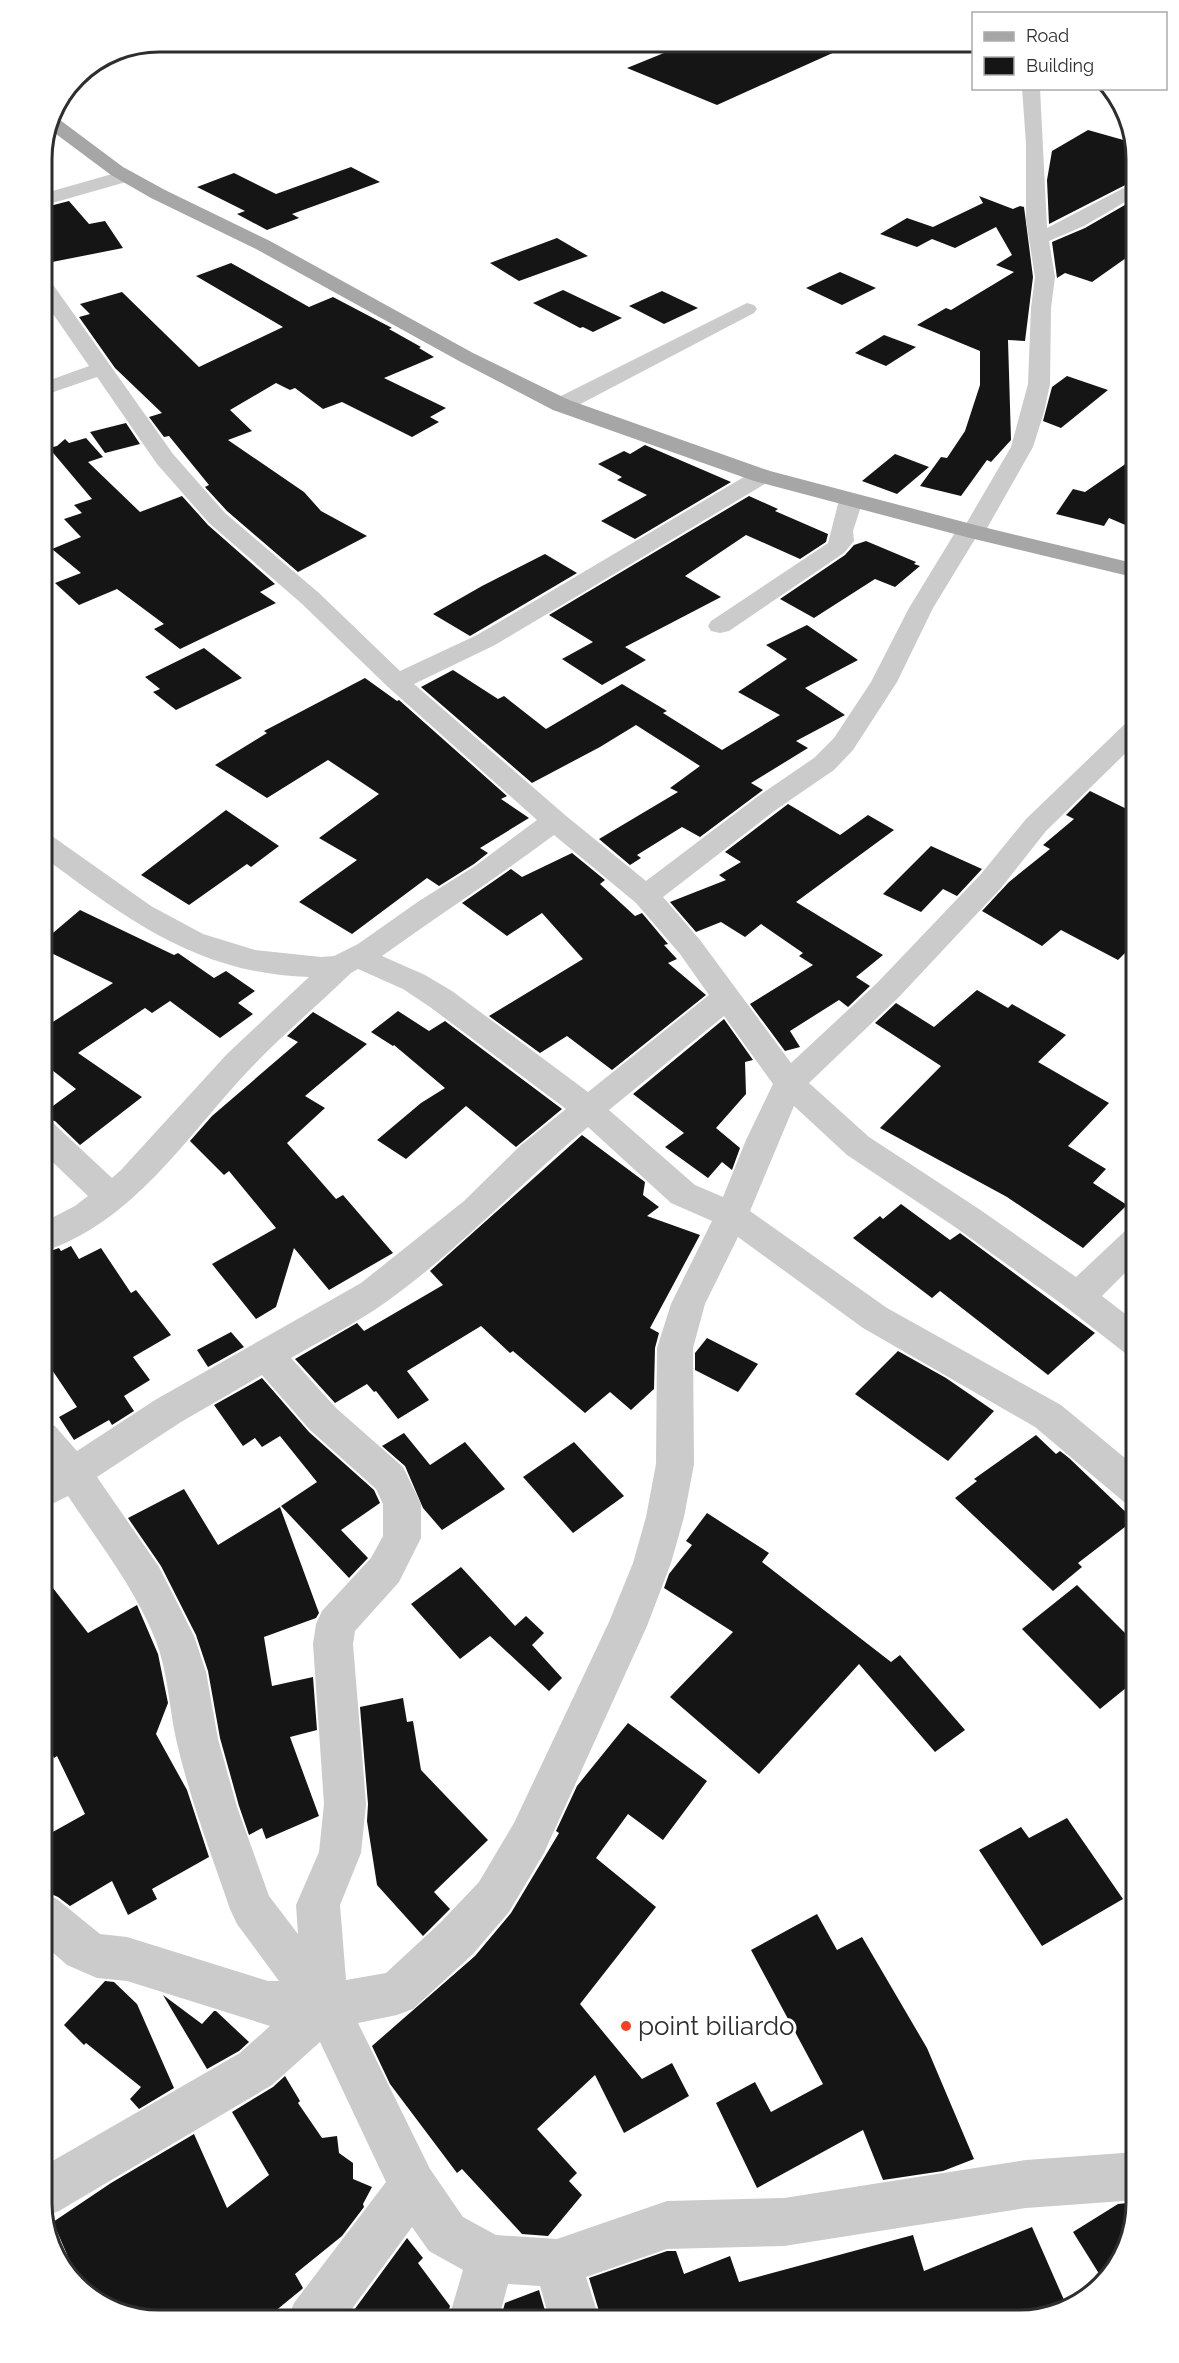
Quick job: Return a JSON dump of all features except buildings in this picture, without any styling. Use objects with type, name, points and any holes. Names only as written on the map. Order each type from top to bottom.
[{"type":"main road","points":[[58,127],[126,176],[158,194],[263,244],[466,357],[561,405],[762,476],[971,532],[1126,568]]},
{"type":"street","points":[[646,896],[767,803],[824,764],[844,744],[884,682],[921,609],[1022,447],[1034,412],[1039,384],[1041,308],[1045,277],[1038,239],[1031,90]]},
{"type":"street","points":[[53,197],[126,176]]},
{"type":"street","points":[[1038,239],[1077,222],[1126,193]]},
{"type":"street","points":[[53,300],[165,459],[208,510],[310,598],[397,682],[555,821],[646,896],[690,947],[789,1083],[858,1146],[967,1218],[1078,1297],[1126,1334]]},
{"type":"street","points":[[561,405],[747,309]]},
{"type":"street","points":[[53,386],[101,369]]},
{"type":"street","points":[[397,682],[486,640],[762,476]]},
{"type":"street","points":[[720,626],[836,548],[842,541],[841,531],[852,500]]},
{"type":"street","points":[[52,1922],[96,1956],[127,1959],[267,2003],[326,2007],[397,1993],[457,1938],[495,1897],[529,1838],[627,1626],[652,1563],[666,1517],[675,1464],[675,1348],[688,1304],[732,1215],[762,1140],[789,1083],[888,990],[991,881],[1036,825],[1126,738]]},
{"type":"street","points":[[52,1233],[87,1215],[134,1179],[238,1062],[349,962],[485,873],[555,821]]},
{"type":"street","points":[[53,850],[150,918],[196,943],[261,961],[315,969],[349,962],[414,982],[441,999],[588,1109],[682,1194],[732,1215],[875,1318],[1048,1416],[1126,1481]]},
{"type":"street","points":[[727,997],[533,1154],[476,1210],[373,1293],[168,1411],[57,1483],[145,1579],[174,1636],[186,1672],[197,1739],[216,1807],[252,1910],[326,2007],[413,2186],[446,2234],[491,2259],[557,2263],[667,2225],[784,2222],[1026,2184],[1126,2177]]},
{"type":"street","points":[[53,1142],[111,1197]]},
{"type":"street","points":[[1078,1297],[1126,1251]]},
{"type":"street","points":[[265,1354],[323,1419],[390,1478],[402,1504],[402,1538],[385,1570],[336,1624],[333,1644],[345,1804],[340,1853],[318,1905],[326,2007]]},
{"type":"street","points":[[52,2188],[256,2069],[326,2007]]},
{"type":"street","points":[[320,2310],[413,2186]]},
{"type":"street","points":[[476,2310],[491,2259]]},
{"type":"street","points":[[557,2263],[572,2310]]},
{"type":"place","name":"point biliardo","points":[[626,2026]]}]
